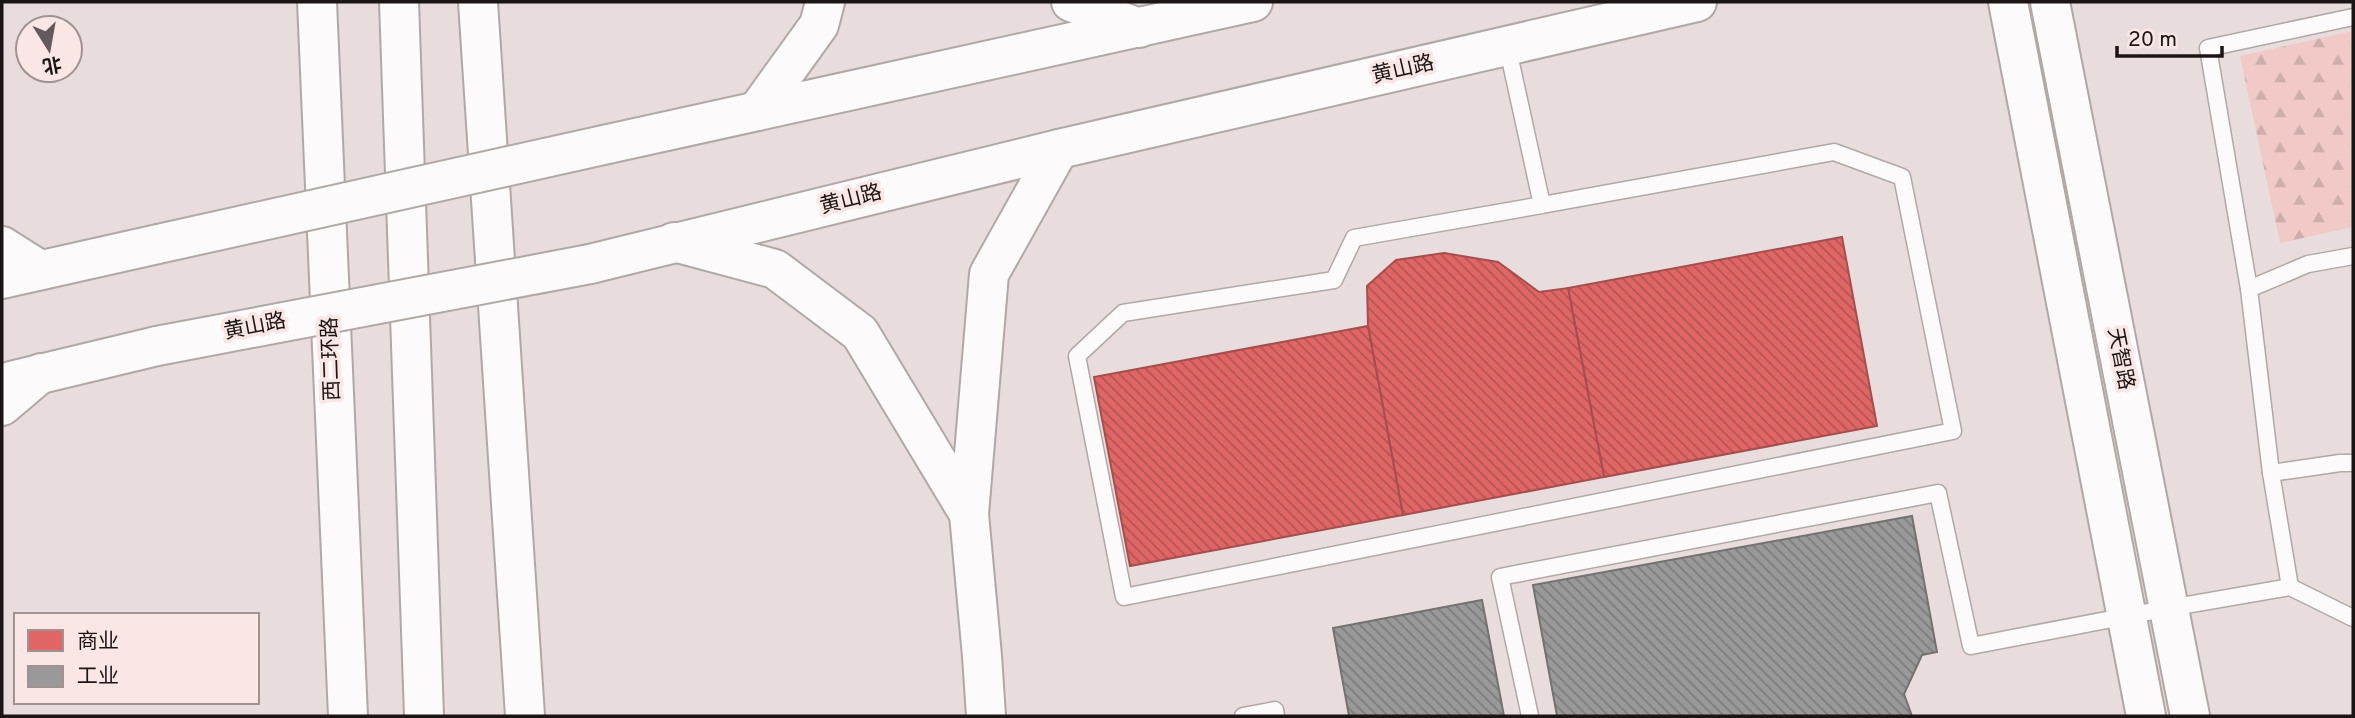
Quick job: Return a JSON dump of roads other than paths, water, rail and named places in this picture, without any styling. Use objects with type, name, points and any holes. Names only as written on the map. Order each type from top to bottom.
[{"type":"main road","name":"西二环路","points":[[317,2],[348,716]]},
{"type":"main road","points":[[399,2],[424,716]]},
{"type":"main road","points":[[478,2],[525,716]]},
{"type":"main road","points":[[757,110],[819,25],[825,2]]},
{"type":"main road","points":[[1071,2],[1139,28]]},
{"type":"main road","points":[[2,279],[1253,2]]},
{"type":"main road","name":"黄山路","points":[[2,383],[157,346],[590,264],[1059,149],[1697,2]]},
{"type":"main road","name":"天智路","points":[[2008,2],[2146,716]]},
{"type":"main road","name":"天智路","points":[[2050,2],[2190,716]]},
{"type":"main road","points":[[986,716],[969,514],[989,274],[1059,149]]},
{"type":"main road","points":[[674,242],[775,269],[860,333],[969,514]]},
{"type":"main road","points":[[2,246],[40,270]]},
{"type":"main road","points":[[2,406],[41,373]]},
{"type":"lane","points":[[2290,587],[2271,473],[2249,289],[2208,48],[2353,17]]},
{"type":"lane","points":[[1507,46],[1542,205]]},
{"type":"lane","points":[[1833,152],[1902,177],[1953,431],[1124,597],[1077,356],[1123,313],[1334,280],[1354,238],[1542,205],[1833,152]]},
{"type":"lane","points":[[2249,289],[2308,264],[2353,256]]},
{"type":"lane","points":[[2271,473],[2353,463]]},
{"type":"lane","points":[[1530,716],[1500,578],[1938,494],[1970,646],[2290,587],[2353,618]]},
{"type":"lane","points":[[1243,716],[1275,710],[1276,716]]}]
